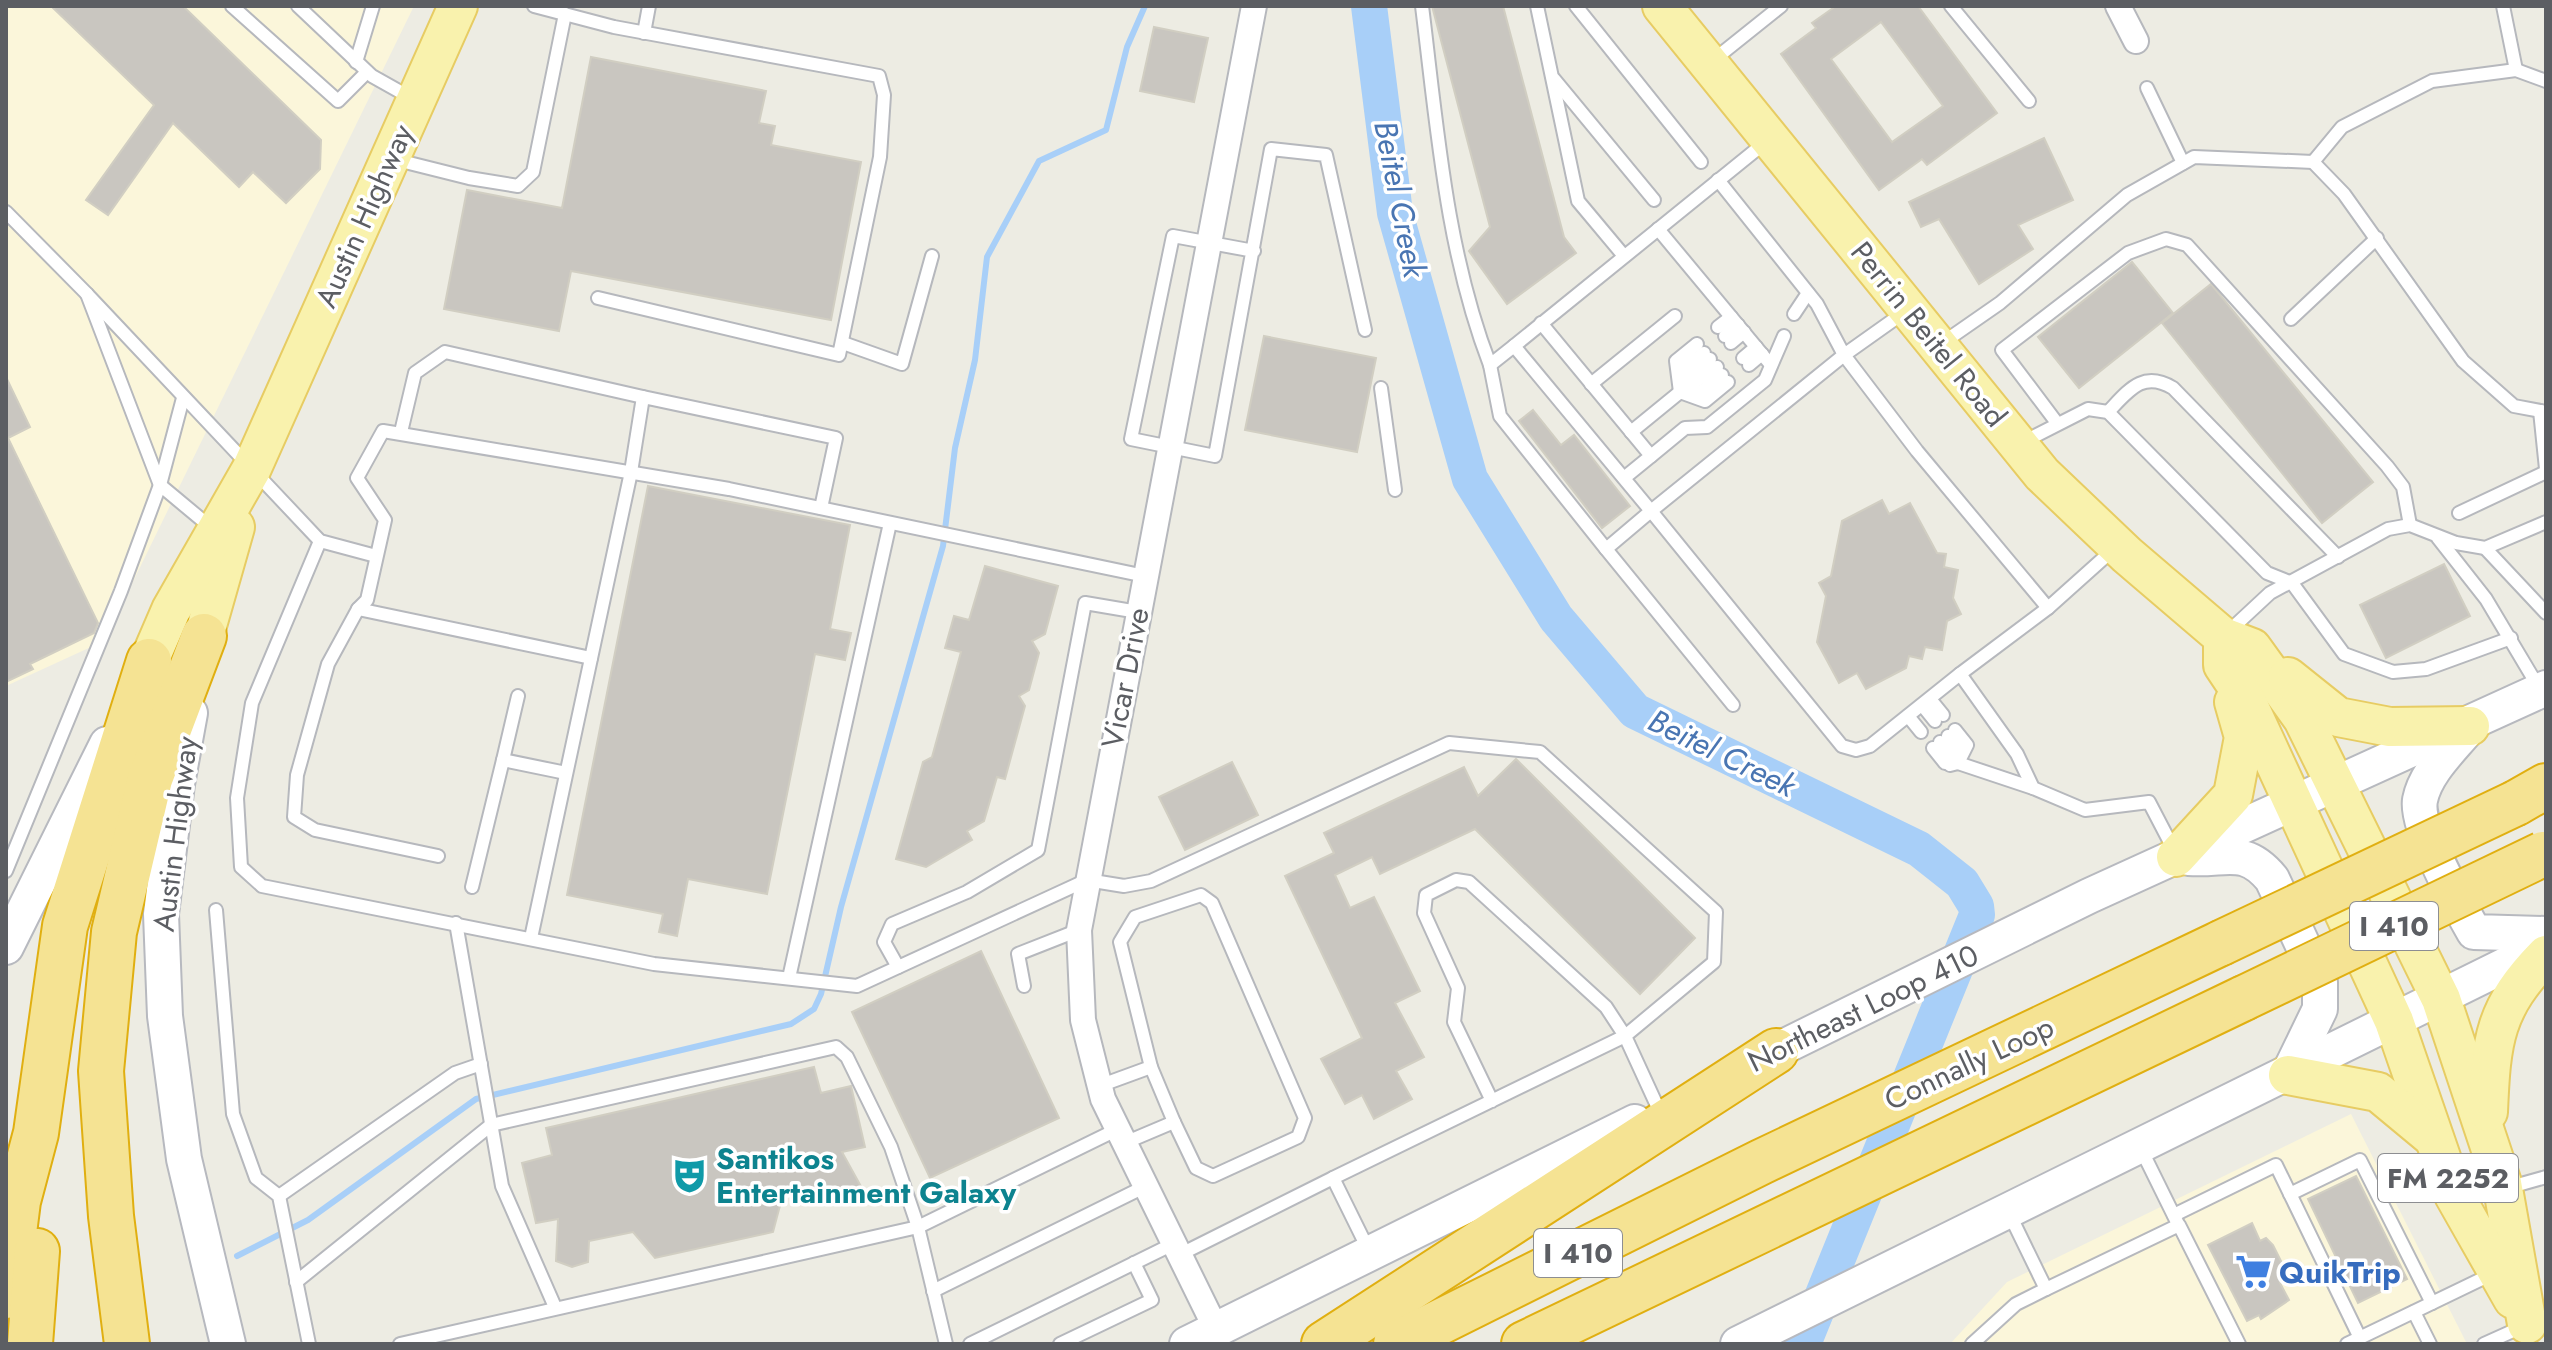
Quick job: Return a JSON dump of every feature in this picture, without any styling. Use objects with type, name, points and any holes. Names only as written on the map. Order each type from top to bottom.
[{"type":"highway","points":[[127,1344],[111,1216],[101,1071],[114,932],[150,779],[204,636]]},
{"type":"highway","points":[[6,1296],[18,1201],[36,1133],[65,926],[149,661]]},
{"type":"highway","name":"Connally Loop","points":[[1396,1344],[1761,1162],[2536,792]]},
{"type":"highway","name":"Connally Loop","points":[[1524,1344],[2545,853]]},
{"type":"highway","points":[[1324,1344],[1776,1051]]},
{"type":"highway","points":[[30,1344],[40,1194],[36,1133]]},
{"type":"main road","name":"Austin Highway","points":[[6,947],[149,661],[171,610],[251,470],[458,6]]},
{"type":"main road","name":"Perrin Beitel Road","points":[[1662,6],[2042,474],[2303,719],[2441,999],[2503,1190],[2531,1334]]},
{"type":"main road","name":"Austin Highway","points":[[228,1344],[184,1159],[165,1016],[161,914],[177,784],[204,636],[251,470]]},
{"type":"main road","name":"Perrin Beitel Road","points":[[2232,650],[2245,698],[2394,1021],[2454,1195],[2531,1334]]},
{"type":"main road","points":[[2232,650],[2338,717],[2390,727],[2470,726]]},
{"type":"main road","points":[[2176,857],[2233,795],[2244,737],[2232,650]]},
{"type":"main road","name":"Northeast Loop 410","points":[[1202,1337],[2089,896],[2470,726],[2543,689]]},
{"type":"main road","points":[[2470,726],[2436,767],[2420,800],[2424,827],[2474,932],[2546,934]]},
{"type":"main road","points":[[2176,857],[2243,856],[2255,860],[2272,879],[2320,982],[2320,1009],[2288,1075]]},
{"type":"main road","points":[[1738,1344],[2546,945]]},
{"type":"main road","points":[[2487,1139],[2490,1060],[2502,1015],[2517,985],[2546,955]]},
{"type":"main road","points":[[2288,1075],[2378,1092],[2411,1116],[2434,1139]]},
{"type":"street","name":"Vicar Drive","points":[[1202,1337],[1176,1249],[1119,1137],[1099,1086],[1083,1020],[1079,930],[1254,6]]},
{"type":"street","points":[[2118,6],[2136,41]]},
{"type":"lane","points":[[232,6],[338,101],[367,72]]},
{"type":"lane","points":[[298,6],[367,72],[416,100]]},
{"type":"lane","points":[[356,62],[373,6]]},
{"type":"lane","points":[[534,6],[644,33],[879,76],[884,95],[880,157],[839,355],[598,298]]},
{"type":"lane","points":[[644,33],[649,6]]},
{"type":"lane","points":[[1422,6],[1442,168],[1463,286],[1490,365],[1500,416],[1733,705]]},
{"type":"lane","points":[[1537,6],[1578,201],[1624,256]]},
{"type":"lane","points":[[1576,6],[1701,162]]},
{"type":"lane","points":[[1709,64],[1781,6]]},
{"type":"lane","points":[[1951,6],[2029,101]]},
{"type":"lane","points":[[2503,6],[2516,70]]},
{"type":"lane","points":[[390,159],[518,186],[533,172],[565,14]]},
{"type":"lane","points":[[2313,162],[2342,127],[2432,81],[2516,70],[2546,81]]},
{"type":"lane","points":[[1553,77],[1654,200]]},
{"type":"lane","points":[[2147,88],[2183,163]]},
{"type":"lane","points":[[1490,365],[1770,139]]},
{"type":"lane","points":[[1254,251],[1173,236],[1131,439],[1215,456],[1254,251],[1271,149],[1326,155],[1365,330]]},
{"type":"lane","points":[[1938,346],[2000,303],[2127,195],[2194,157],[2313,162],[2344,194],[2463,361],[2514,406],[2543,411],[2546,470],[2459,513]]},
{"type":"lane","points":[[1718,180],[1808,293],[1844,355],[1917,451],[2048,608]]},
{"type":"lane","points":[[6,212],[320,541],[376,556]]},
{"type":"lane","points":[[1658,229],[1771,365]]},
{"type":"lane","points":[[2291,319],[2377,238]]},
{"type":"lane","points":[[2057,423],[2002,350],[2128,253],[2166,239],[2187,245],[2387,466],[2403,487],[2410,525]]},
{"type":"lane","points":[[843,343],[902,364],[932,256]]},
{"type":"lane","points":[[1695,299],[1708,289]]},
{"type":"lane","points":[[1794,314],[1808,293]]},
{"type":"lane","points":[[87,294],[160,485],[216,532]]},
{"type":"lane","points":[[1606,549],[1844,355],[1909,310]]},
{"type":"lane","points":[[1591,384],[1675,316]]},
{"type":"lane","points":[[1541,323],[1651,456]]},
{"type":"lane","points":[[1734,346],[1747,336]]},
{"type":"lane","points":[[1734,346],[1747,336]]},
{"type":"lane","points":[[1734,346],[1747,336]]},
{"type":"lane","points":[[1624,478],[1685,428],[1707,427],[1765,380],[1784,336]]},
{"type":"lane","points":[[1514,346],[1842,746],[1856,750],[1870,746],[2048,608],[2117,546]]},
{"type":"lane","points":[[401,432],[415,373],[445,352],[836,438],[821,508]]},
{"type":"lane","points":[[1631,432],[1713,363]]},
{"type":"lane","points":[[1680,392],[1705,401],[1713,363]]},
{"type":"lane","points":[[1680,392],[1683,369],[1713,363]]},
{"type":"lane","points":[[2108,412],[2137,382],[2159,379],[2173,388],[2338,557]]},
{"type":"lane","points":[[1381,388],[1395,490]]},
{"type":"lane","points":[[531,938],[631,472],[643,397]]},
{"type":"lane","points":[[6,871],[121,591],[160,485],[183,398]]},
{"type":"lane","points":[[2018,444],[2088,409],[2108,412],[2267,573],[2292,583],[2344,654],[2393,672],[2426,669],[2511,638]]},
{"type":"lane","points":[[438,856],[315,830],[294,817],[297,775],[328,664],[358,609],[367,600],[385,520],[357,478],[383,431],[631,472],[821,508],[1145,576]]},
{"type":"lane","points":[[2232,650],[2270,593],[2388,529],[2410,525],[2456,543],[2485,548],[2546,522]]},
{"type":"lane","points":[[789,978],[890,523]]},
{"type":"lane","points":[[2435,534],[2486,599],[2543,689]]},
{"type":"lane","points":[[320,541],[252,703],[237,798],[241,867],[262,886],[654,964],[857,986],[1087,880],[1124,886],[1151,881],[1449,743],[1540,752],[1716,912],[1714,962],[1625,1036],[1333,1178],[1176,1249],[1134,1263],[970,1344]]},
{"type":"lane","points":[[2485,548],[2546,613]]},
{"type":"lane","points":[[898,967],[884,942],[892,924],[967,892],[1038,850],[1085,603],[1138,612]]},
{"type":"lane","points":[[358,609],[591,658]]},
{"type":"lane","points":[[1960,674],[2017,754],[2033,788]]},
{"type":"lane","points":[[472,887],[518,696]]},
{"type":"lane","points":[[1916,710],[1928,726],[1916,710]]},
{"type":"lane","points":[[1958,763],[1959,750],[1941,742],[1939,768],[1958,763],[2033,788],[2085,810],[2149,802],[2168,833],[2176,857]]},
{"type":"lane","points":[[503,760],[566,773]]},
{"type":"lane","points":[[1492,1101],[1454,1022],[1458,988],[1424,913],[1426,895],[1456,880],[1469,882],[1606,1007],[1625,1036],[1659,1110]]},
{"type":"lane","points":[[1201,895],[1212,903],[1305,1118],[1298,1137],[1213,1176],[1196,1168],[1174,1122],[1151,1067],[1120,942],[1135,917],[1201,895]]},
{"type":"lane","points":[[216,910],[233,1114],[256,1178],[279,1196],[309,1344]]},
{"type":"lane","points":[[456,923],[502,1186],[555,1307]]},
{"type":"lane","points":[[1024,986],[1018,954],[1079,930]]},
{"type":"lane","points":[[296,1282],[490,1119],[836,1047],[847,1057],[891,1147],[918,1227],[946,1344]]},
{"type":"lane","points":[[279,1196],[455,1073],[481,1064]]},
{"type":"lane","points":[[1099,1086],[1151,1067]]},
{"type":"lane","points":[[400,1344],[918,1227],[1119,1137],[1174,1122]]},
{"type":"lane","points":[[2140,1146],[2239,1344]]},
{"type":"lane","points":[[2290,1194],[2360,1160],[2432,1303]]},
{"type":"lane","points":[[1972,1344],[2016,1304],[2276,1165],[2360,1338]]},
{"type":"lane","points":[[2503,1190],[2546,1177]]},
{"type":"lane","points":[[1333,1178],[1371,1254]]},
{"type":"lane","points":[[933,1291],[1144,1187]]},
{"type":"lane","points":[[2008,1210],[2046,1289]]},
{"type":"lane","points":[[1060,1344],[1152,1300],[1134,1263]]},
{"type":"lane","points":[[2347,1344],[2498,1272]]},
{"type":"lane","points":[[2414,1312],[2430,1344]]},
{"type":"lane","points":[[2484,1344],[2531,1334]]},
{"type":"shaded area","points":[[6,6],[414,6],[104,641],[6,686]]},
{"type":"shaded area","points":[[2351,1114],[2467,1344],[1950,1344],[2007,1282]]},
{"type":"building","points":[[51,6],[183,6],[321,140],[320,169],[286,203],[253,172],[239,187],[173,123],[108,215],[86,200],[154,105]]},
{"type":"building","points":[[1432,6],[1503,6],[1564,237],[1576,253],[1507,304],[1469,251],[1490,227]]},
{"type":"building","points":[[1836,6],[1918,6],[1997,113],[1927,165],[1922,159],[1879,190],[1781,54],[1816,28],[1812,23]],"holes":[[[1881,22],[1943,106],[1892,142],[1831,59]]]},
{"type":"building","points":[[1154,27],[1208,38],[1194,102],[1140,91]]},
{"type":"building","points":[[591,57],[766,91],[759,123],[775,126],[771,145],[861,162],[831,320],[571,271],[559,331],[444,309],[467,190],[562,208]]},
{"type":"building","points":[[2044,138],[2073,200],[2018,225],[2033,249],[1979,284],[1939,219],[1921,227],[1909,202]]},
{"type":"building","points":[[2132,262],[2173,313],[2079,388],[2038,337]]},
{"type":"building","points":[[2211,284],[2373,482],[2322,523],[2162,323]]},
{"type":"building","points":[[1264,336],[1376,358],[1357,452],[1245,430]]},
{"type":"building","points":[[6,377],[30,427],[8,438],[98,623],[94,633],[30,664],[33,669],[6,682]]},
{"type":"building","points":[[1533,410],[1561,445],[1574,435],[1630,506],[1602,528],[1519,421]]},
{"type":"building","points":[[648,486],[850,525],[830,629],[851,633],[845,660],[815,654],[767,894],[688,879],[677,936],[659,932],[663,914],[567,895]]},
{"type":"building","points":[[1882,500],[1889,514],[1910,503],[1937,553],[1946,554],[1944,567],[1958,570],[1953,598],[1961,614],[1947,621],[1942,650],[1925,647],[1922,659],[1909,656],[1906,668],[1866,689],[1857,673],[1839,683],[1817,642],[1826,596],[1819,583],[1831,576],[1842,521]]},
{"type":"building","points":[[2444,564],[2470,616],[2386,658],[2360,605]]},
{"type":"building","points":[[985,566],[1058,586],[1045,634],[1032,641],[1039,653],[1029,690],[1019,696],[1025,706],[1005,779],[997,777],[984,821],[967,831],[972,840],[926,867],[896,859],[923,762],[932,757],[961,652],[945,648],[954,616],[969,620]]},
{"type":"building","points":[[1516,759],[1695,938],[1640,994],[1475,829],[1380,874],[1372,857],[1335,875],[1350,908],[1374,897],[1420,991],[1395,1003],[1424,1057],[1396,1071],[1412,1099],[1374,1119],[1362,1095],[1345,1104],[1321,1059],[1362,1038],[1285,876],[1334,853],[1324,833],[1464,767],[1478,796]]},
{"type":"building","points":[[1232,762],[1258,815],[1185,850],[1159,797]]},
{"type":"building","points":[[981,951],[1059,1118],[930,1178],[852,1012]]},
{"type":"building","name":"Santikos Entertainment Galaxy","points":[[814,1067],[821,1093],[851,1086],[865,1147],[842,1152],[863,1190],[850,1202],[834,1204],[824,1187],[782,1198],[773,1232],[655,1258],[633,1232],[589,1241],[588,1262],[572,1267],[556,1261],[558,1219],[536,1223],[522,1163],[552,1155],[546,1128]]},
{"type":"building","name":"QuikTrip","points":[[2356,1176],[2407,1279],[2358,1303],[2308,1199]]},
{"type":"building","name":"QuikTrip","points":[[2252,1223],[2260,1241],[2266,1238],[2273,1245],[2286,1271],[2282,1273],[2286,1280],[2280,1283],[2289,1300],[2261,1319],[2259,1315],[2247,1321],[2208,1245]]},
{"type":"waterway","points":[[237,1256],[308,1220],[476,1099],[791,1024],[814,1009],[821,994],[841,907],[943,546],[955,448],[975,360],[987,257],[1039,161],[1106,130],[1127,47],[1145,6]]},
{"type":"waterway","name":"Beitel Creek","points":[[1369,6],[1395,213],[1470,479],[1556,618],[1635,711],[1919,849],[1962,883],[1976,906],[1977,915],[1803,1344]]},
{"type":"place","name":"Santikos Entertainment Galaxy","points":[[690,1175]]},
{"type":"place","name":"QuikTrip","points":[[2253,1272]]}]
